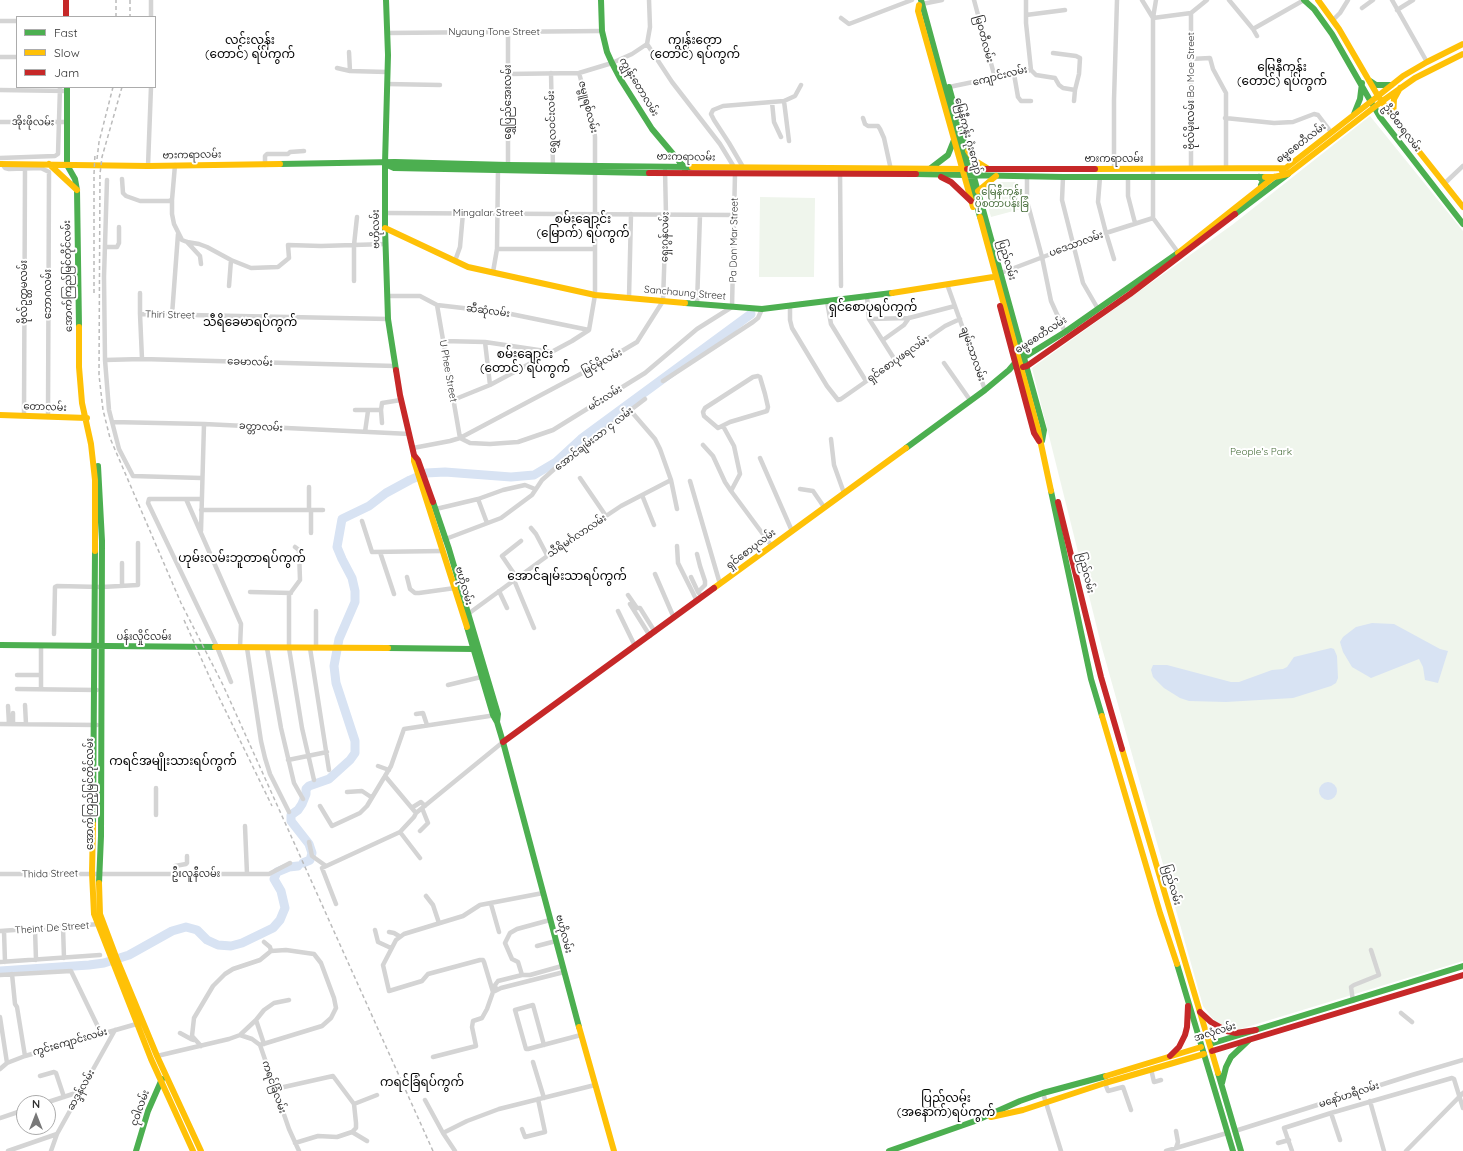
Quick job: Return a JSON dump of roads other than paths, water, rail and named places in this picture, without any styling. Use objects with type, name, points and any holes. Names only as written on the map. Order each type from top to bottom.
[{"type":"main road","points":[[66,0],[66,16]]},
{"type":"main road","name":"ဗဟိုလမ်း","points":[[386,0],[388,72],[385,213],[388,319],[395,366],[401,400],[417,466],[436,509],[443,551],[474,649],[481,677],[495,715]]},
{"type":"main road","name":"ကျွန်းတောလမ်း","points":[[601,0],[602,31],[607,52],[612,63],[652,129],[685,170]]},
{"type":"main road","name":"ဦးဝီစာရလမ်း","points":[[1304,0],[1314,9],[1332,34],[1380,117],[1463,224]]},
{"type":"main road","name":"ဦးဝီစာရလမ်း","points":[[1318,0],[1334,20],[1381,102],[1463,207]]},
{"type":"main road","name":"ပြည်လမ်း","points":[[1233,1151],[1201,1047],[1188,998],[1158,906],[1091,679],[1041,442],[1044,430],[927,8],[920,4],[918,11],[993,278],[1034,433],[1041,442],[1073,559],[1101,677],[1241,1151]]},
{"type":"main road","name":"မြေနီကုန်း ဂုံးကျော်","points":[[920,4],[1041,442]]},
{"type":"main road","points":[[1393,118],[1394,99],[1397,86],[1404,76],[1427,62],[1463,44]]},
{"type":"main road","points":[[1368,80],[1376,85],[1397,86],[1463,54]]},
{"type":"main road","points":[[1353,116],[1360,99],[1362,84]]},
{"type":"main road","name":"ဓမ္မစေတီလမ်း","points":[[1287,171],[1331,132],[1378,96],[1397,86]]},
{"type":"main road","name":"ဓမ္မစေတီလမ်း","points":[[1016,366],[1027,366],[1130,294],[1287,171],[1363,117],[1397,86]]},
{"type":"main road","points":[[67,89],[67,165]]},
{"type":"main road","points":[[1363,117],[1371,115],[1380,117]]},
{"type":"main road","points":[[931,168],[948,155],[954,140]]},
{"type":"main road","points":[[965,146],[974,160],[988,168]]},
{"type":"main road","name":"ဗားကရာလမ်း","points":[[1,162],[67,165],[148,166],[395,162],[498,168],[840,170],[891,171],[935,175],[996,176]]},
{"type":"main road","points":[[49,164],[76,190]]},
{"type":"main road","name":"အောက်ကြည်မြင်တိုင်လမ်း","points":[[67,165],[75,179],[76,190],[79,367],[81,389],[87,418]]},
{"type":"main road","name":"ဗားကရာလမ်း","points":[[734,170],[743,168],[794,170]]},
{"type":"main road","name":"ဗားကရာလမ်း","points":[[891,171],[931,168],[1240,168],[1287,171]]},
{"type":"main road","points":[[1240,168],[1242,174],[1240,177]]},
{"type":"main road","points":[[1063,169],[1063,177]]},
{"type":"main road","points":[[978,191],[996,176],[1274,177],[1287,171]]},
{"type":"main road","points":[[935,175],[951,182],[972,202]]},
{"type":"main road","points":[[1258,177],[1263,181],[1261,185]]},
{"type":"main road","name":"ဓမ္မစေတီလမ်း","points":[[1009,370],[1016,366],[1024,358],[1179,255],[1261,185],[1274,177]]},
{"type":"main road","name":"Sanchaung Street","points":[[386,228],[468,267],[595,294],[732,307],[762,308],[867,297],[993,278]]},
{"type":"main road","name":"ရှင်စောပုလမ်း","points":[[503,742],[674,618],[699,596],[720,584],[985,390],[1009,370]]},
{"type":"main road","name":"တောလမ်း","points":[[0,415],[87,418]]},
{"type":"main road","name":"အောက်ကြည့်မြင်တိုင်လမ်း","points":[[87,418],[94,443],[100,480],[102,515],[102,690],[100,724],[101,836],[99,873],[100,924]]},
{"type":"main road","name":"အောက်ကြည့်မြင်တိုင်လမ်း","points":[[87,418],[94,461],[95,515],[92,873],[94,914],[100,924],[140,1022],[161,1080],[193,1151]]},
{"type":"main road","name":"ဗဟိုလမ်း","points":[[423,480],[468,614],[563,969],[614,1151]]},
{"type":"main road","points":[[95,515],[102,515]]},
{"type":"main road","points":[[94,541],[102,541]]},
{"type":"main road","name":"ပန်းလှိုင်လမ်း","points":[[0,645],[474,649]]},
{"type":"main road","points":[[93,771],[100,770]]},
{"type":"main road","points":[[93,801],[100,801]]},
{"type":"main road","name":"အလုံလမ်း","points":[[889,1151],[975,1121],[1020,1101],[1043,1093],[1094,1080],[1463,966]]},
{"type":"main road","name":"အလုံလမ်း","points":[[975,1121],[1023,1110],[1105,1083],[1463,975]]},
{"type":"main road","points":[[1170,1056],[1179,1047],[1185,1035],[1187,1027],[1188,998]]},
{"type":"main road","points":[[1199,1010],[1211,1022],[1227,1031],[1236,1033],[1256,1030]]},
{"type":"main road","name":"အောက်ကြည့်မြင်တိုင်လမ်း","points":[[140,1022],[201,1151]]},
{"type":"main road","points":[[1270,1026],[1272,1033]]},
{"type":"main road","points":[[1222,1086],[1226,1067],[1232,1057],[1249,1040]]},
{"type":"main road","name":"ငုဝါလမ်း","points":[[136,1151],[148,1111],[164,1072]]},
{"type":"street","points":[[151,0],[151,16]]},
{"type":"street","points":[[649,0],[650,27],[647,44],[672,82],[720,144],[734,170]]},
{"type":"street","points":[[841,18],[849,24],[912,0]]},
{"type":"street","points":[[920,4],[942,0]]},
{"type":"street","name":"မြဝတီလမ်း","points":[[974,0],[995,78]]},
{"type":"street","name":"ကျောင်းလမ်း","points":[[949,87],[1031,70],[1026,23],[1026,0]]},
{"type":"street","points":[[1114,169],[1114,100],[1117,0]]},
{"type":"street","points":[[1142,0],[1153,18]]},
{"type":"street","points":[[1156,0],[1153,18],[1153,218],[1179,255]]},
{"type":"street","points":[[1153,18],[1191,13],[1207,0]]},
{"type":"street","points":[[1229,0],[1257,36]]},
{"type":"street","points":[[1253,29],[1304,0]]},
{"type":"street","points":[[1334,20],[1348,0]]},
{"type":"street","points":[[1362,8],[1373,0]]},
{"type":"street","points":[[1392,0],[1427,62]]},
{"type":"street","points":[[1398,10],[1413,0]]},
{"type":"street","points":[[1026,15],[1065,10]]},
{"type":"street","name":"ဗိုလ်မိုးလမ်း Bo Moe Street","points":[[1191,13],[1191,168]]},
{"type":"street","points":[[0,21],[16,21]]},
{"type":"street","name":"Nyaung Tone Street","points":[[387,33],[602,31]]},
{"type":"street","name":"ရွှေပြည်အေးလမ်း","points":[[508,33],[508,168]]},
{"type":"street","points":[[508,74],[579,73],[612,63],[632,54],[647,44]]},
{"type":"street","points":[[349,52],[350,71]]},
{"type":"street","points":[[1053,53],[1076,56],[1080,58],[1079,74],[1074,101]]},
{"type":"street","points":[[0,57],[16,57]]},
{"type":"street","points":[[1191,59],[1210,58],[1213,69],[1226,93],[1226,168]]},
{"type":"street","points":[[337,68],[350,71],[388,72]]},
{"type":"street","points":[[1031,70],[1036,75],[1055,78],[1059,85],[1063,88],[1075,90]]},
{"type":"street","name":"ရွှေလဝင်းလမ်း","points":[[551,73],[553,168]]},
{"type":"street","name":"ဇမ္ဗူရစ်လမ်း","points":[[579,73],[594,127],[596,169],[595,294],[589,330]]},
{"type":"street","points":[[1014,74],[1018,97],[1021,101],[1031,101]]},
{"type":"street","points":[[387,84],[440,85]]},
{"type":"street","points":[[743,168],[714,120],[711,112],[723,106],[784,101],[796,96],[801,85]]},
{"type":"street","points":[[148,166],[151,88]]},
{"type":"street","points":[[1,162],[55,156],[58,154],[60,89]]},
{"type":"street","points":[[0,90],[67,89]]},
{"type":"street","points":[[784,101],[789,141]]},
{"type":"street","points":[[772,102],[774,122],[781,137]]},
{"type":"street","points":[[1225,118],[1274,123],[1293,122],[1314,114],[1318,115],[1331,132]]},
{"type":"street","points":[[863,118],[865,124],[878,126],[880,129],[891,171]]},
{"type":"street","name":"အိုးဖိုလမ်း","points":[[0,122],[67,122]]},
{"type":"street","points":[[265,165],[265,156],[267,154],[288,154],[290,152],[304,151]]},
{"type":"street","points":[[1,162],[6,168],[9,169],[24,168]]},
{"type":"street","points":[[175,165],[172,200],[173,219],[178,234],[182,240],[203,246],[231,260],[252,268],[278,268],[289,258],[288,245],[386,244]]},
{"type":"street","points":[[1445,183],[1463,166]]},
{"type":"street","name":"ဘောဂလမ်း","points":[[24,168],[40,168],[49,172],[48,417]]},
{"type":"street","name":"ဗိုလ်ဥတ္တမလမ်း","points":[[24,168],[24,416]]},
{"type":"street","points":[[493,272],[497,249],[498,168]]},
{"type":"street","name":"ရှေးဂွန်လမ်း","points":[[663,301],[666,215],[665,170]]},
{"type":"street","name":"Pa Don Mar Street","points":[[732,307],[734,170]]},
{"type":"street","points":[[840,170],[840,286]]},
{"type":"street","points":[[1027,177],[1027,201],[1042,257],[1051,300],[1065,332]]},
{"type":"street","points":[[1063,177],[1062,200],[1073,246],[1083,283],[1098,309]]},
{"type":"street","points":[[1100,177],[1098,202],[1114,259]]},
{"type":"street","points":[[1128,177],[1128,196],[1136,223]]},
{"type":"street","points":[[122,179],[123,192],[126,196],[140,200],[172,200]]},
{"type":"street","points":[[107,180],[105,247],[105,360],[109,410],[119,449],[132,476],[201,478]]},
{"type":"street","name":"Mingalar Street","points":[[385,213],[734,215]]},
{"type":"street","points":[[455,261],[460,247],[463,213]]},
{"type":"street","points":[[629,298],[631,214]]},
{"type":"street","points":[[697,304],[700,215]]},
{"type":"street","points":[[354,281],[354,245],[357,217]]},
{"type":"street","name":"ပဒေသာလမ်း","points":[[1001,273],[1106,233],[1153,218]]},
{"type":"street","points":[[105,247],[117,247],[119,243],[119,227]]},
{"type":"street","points":[[172,314],[178,234]]},
{"type":"street","points":[[187,242],[200,256],[201,264]]},
{"type":"street","points":[[497,249],[595,248]]},
{"type":"street","points":[[229,286],[231,260]]},
{"type":"street","name":"ချမ်းသာလမ်း","points":[[947,284],[985,390]]},
{"type":"street","points":[[140,293],[140,314]]},
{"type":"street","name":"ဆီဆုံလမ်း","points":[[388,296],[420,296],[437,304],[506,313],[589,330]]},
{"type":"street","points":[[867,297],[869,319],[895,360]]},
{"type":"street","name":"မြင့်မိုလမ်း","points":[[413,448],[447,442],[460,438],[630,348],[645,332],[663,301]]},
{"type":"street","points":[[827,301],[831,324],[866,381]]},
{"type":"street","name":"U Phee Street","points":[[437,304],[460,438]]},
{"type":"street","name":"ရှင်စောပုဖရလမ်း","points":[[790,304],[790,320],[792,328],[827,386],[838,400],[945,326],[960,319]]},
{"type":"street","points":[[869,319],[909,318],[955,306]]},
{"type":"street","name":"မင်းလမ်း","points":[[460,438],[470,443],[490,444],[518,442],[553,430],[645,373],[697,329],[732,307]]},
{"type":"street","points":[[663,381],[753,322],[758,318],[762,308]]},
{"type":"street","name":"Thiri Street","points":[[142,359],[140,314],[388,319]]},
{"type":"street","points":[[883,340],[904,325],[909,318]]},
{"type":"street","points":[[453,400],[490,385],[552,352],[589,330]]},
{"type":"street","points":[[443,341],[485,342],[552,352]]},
{"type":"street","points":[[485,342],[490,385]]},
{"type":"street","name":"ခေမာလမ်း","points":[[105,360],[142,359],[395,366]]},
{"type":"street","points":[[944,363],[970,400]]},
{"type":"street","points":[[753,376],[760,377],[768,407],[766,411],[730,422],[723,426],[718,428],[704,416],[703,412],[705,408],[753,376]]},
{"type":"street","name":"အောင်ချမ်းသာ ၄ လမ်း","points":[[442,540],[500,518],[532,495],[542,480],[580,448],[645,398]]},
{"type":"street","points":[[382,423],[382,404],[401,400]]},
{"type":"street","points":[[355,410],[381,410]]},
{"type":"street","points":[[630,410],[655,439],[660,449],[671,480],[677,509]]},
{"type":"street","points":[[366,432],[368,411]]},
{"type":"street","name":"ခတ္တာလမ်း","points":[[112,422],[204,424],[410,434]]},
{"type":"street","points":[[201,532],[201,478],[204,424]]},
{"type":"street","points":[[723,426],[734,446],[740,474],[731,491]]},
{"type":"street","points":[[831,439],[834,465],[844,493]]},
{"type":"street","points":[[703,446],[713,456],[725,482],[731,491],[772,545]]},
{"type":"street","points":[[760,458],[792,531]]},
{"type":"street","points":[[580,478],[606,516]]},
{"type":"street","name":"သီရိမင်္ဂလာလမ်း","points":[[468,614],[547,555],[621,506],[671,480]]},
{"type":"street","points":[[690,481],[720,584]]},
{"type":"street","points":[[436,509],[478,499],[503,490],[525,485],[535,489]]},
{"type":"street","points":[[309,487],[312,533]]},
{"type":"street","points":[[800,489],[813,491],[824,507]]},
{"type":"street","points":[[642,495],[654,525]]},
{"type":"street","points":[[201,499],[150,499],[148,503],[231,682]]},
{"type":"street","points":[[186,499],[241,624],[240,648]]},
{"type":"street","points":[[478,499],[487,523]]},
{"type":"street","points":[[201,510],[323,510]]},
{"type":"street","points":[[362,521],[372,552],[443,551]]},
{"type":"street","points":[[531,528],[536,534],[547,555]]},
{"type":"street","points":[[520,541],[502,556],[516,579],[534,628]]},
{"type":"street","points":[[54,634],[55,587],[138,585],[138,544]]},
{"type":"street","points":[[677,546],[678,563],[699,596]]},
{"type":"street","points":[[295,547],[299,550],[300,580],[289,595],[289,648],[308,755],[314,780]]},
{"type":"street","points":[[380,552],[394,594]]},
{"type":"street","points":[[697,554],[705,585],[699,596]]},
{"type":"street","points":[[122,564],[122,586]]},
{"type":"street","points":[[654,574],[674,618]]},
{"type":"street","points":[[407,577],[410,589],[414,593],[455,588]]},
{"type":"street","points":[[691,577],[699,596]]},
{"type":"street","points":[[499,591],[507,608]]},
{"type":"street","points":[[250,592],[291,593]]},
{"type":"street","points":[[628,595],[637,608],[640,608],[652,634]]},
{"type":"street","points":[[630,604],[652,634]]},
{"type":"street","points":[[316,611],[313,648],[329,770]]},
{"type":"street","points":[[618,611],[635,646]]},
{"type":"street","points":[[41,646],[41,690]]},
{"type":"street","points":[[247,648],[261,741],[265,758],[270,774],[289,812]]},
{"type":"street","points":[[267,648],[288,760],[294,783],[303,799]]},
{"type":"street","points":[[18,675],[41,675]]},
{"type":"street","points":[[448,686],[481,677]]},
{"type":"street","points":[[17,689],[102,690]]},
{"type":"street","points":[[25,705],[26,724]]},
{"type":"street","points":[[8,706],[11,724]]},
{"type":"street","points":[[11,724],[13,713]]},
{"type":"street","points":[[416,714],[423,713],[426,725]]},
{"type":"street","points":[[320,806],[330,826],[360,813],[367,806],[389,770],[404,728],[495,715]]},
{"type":"street","points":[[0,724],[100,724]]},
{"type":"street","points":[[336,904],[322,868],[400,832],[414,818],[416,813],[503,742]]},
{"type":"street","points":[[288,760],[326,752]]},
{"type":"street","points":[[378,766],[389,770]]},
{"type":"street","points":[[385,776],[416,813]]},
{"type":"street","points":[[156,788],[156,816]]},
{"type":"street","points":[[347,792],[362,791],[371,798]]},
{"type":"street","points":[[412,808],[421,802],[428,823],[420,831]]},
{"type":"street","points":[[245,826],[247,874]]},
{"type":"street","points":[[400,832],[420,858]]},
{"type":"street","points":[[309,842],[312,856],[326,866]]},
{"type":"street","points":[[176,874],[175,866],[186,864],[187,856]]},
{"type":"street","name":"ဦးလူနီလမ်း","points":[[99,873],[269,874],[290,863]]},
{"type":"street","name":"Thida Street","points":[[0,874],[99,873]]},
{"type":"street","points":[[494,991],[484,962],[480,960],[428,974],[422,981],[389,991],[383,965],[391,948],[399,936],[463,916],[480,906],[543,893]]},
{"type":"street","points":[[426,896],[433,905],[439,923]]},
{"type":"street","points":[[491,904],[499,932]]},
{"type":"street","points":[[522,975],[518,962],[512,959],[505,942],[510,933],[517,929],[550,920]]},
{"type":"street","name":"Theint De Street","points":[[2,931],[100,924]]},
{"type":"street","points":[[63,927],[64,958]]},
{"type":"street","points":[[35,929],[36,960]]},
{"type":"street","points":[[375,930],[378,942],[391,948]]},
{"type":"street","points":[[2,931],[3,962],[100,955]]},
{"type":"street","points":[[389,932],[399,936]]},
{"type":"street","points":[[537,946],[556,941]]},
{"type":"street","points":[[264,942],[270,947],[271,951]]},
{"type":"street","points":[[194,1040],[192,1036],[194,1018],[213,986],[225,974],[233,969],[260,960],[271,951],[286,950],[314,954],[321,963],[334,998],[336,1008],[331,1018],[322,1026],[262,1044],[240,1035]]},
{"type":"street","points":[[1352,1000],[1351,987],[1379,975],[1371,950]]},
{"type":"street","points":[[433,1057],[476,1046],[472,1027],[473,1021],[482,1018],[487,1010],[495,985],[498,981],[522,975],[563,969]]},
{"type":"street","points":[[494,991],[563,969]]},
{"type":"street","points":[[0,975],[71,971],[101,1033]]},
{"type":"street","points":[[12,974],[15,1004],[17,1007],[25,1056]]},
{"type":"street","points":[[157,1056],[240,1035],[264,1010],[274,1003],[289,1000]]},
{"type":"street","points":[[544,1045],[533,1005],[515,1010],[526,1049],[544,1045],[581,1035]]},
{"type":"street","points":[[1400,1013],[1412,1022]]},
{"type":"street","points":[[0,1017],[7,1063]]},
{"type":"street","name":"ကရင်ခြံလမ်း","points":[[256,1020],[275,1089],[289,1129],[299,1151]]},
{"type":"street","name":"ကွင်းကျောင်းလမ်း","points":[[0,1068],[7,1063],[25,1056],[140,1022]]},
{"type":"street","name":"ဆဒ္ဒန်လမ်း","points":[[51,1151],[57,1134],[79,1092],[115,1030]]},
{"type":"street","points":[[180,1033],[194,1040],[200,1046]]},
{"type":"street","name":"မနော်ဟရီလမ်း","points":[[1235,1131],[1463,1060]]},
{"type":"street","points":[[533,1062],[544,1098]]},
{"type":"street","points":[[1151,1069],[1154,1082],[1161,1080]]},
{"type":"street","points":[[40,1076],[54,1072],[56,1073],[64,1097]]},
{"type":"street","points":[[275,1089],[333,1076],[354,1104],[356,1128],[352,1132],[337,1137],[318,1136],[296,1143]]},
{"type":"street","points":[[1292,1151],[1284,1128],[1370,1101],[1452,1078],[1454,1079],[1461,1094],[1463,1108]]},
{"type":"street","points":[[1105,1083],[1108,1091],[1123,1088],[1131,1110]]},
{"type":"street","points":[[443,1133],[467,1121],[499,1109],[595,1085]]},
{"type":"street","points":[[56,1100],[79,1092]]},
{"type":"street","points":[[1043,1093],[1060,1151]]},
{"type":"street","points":[[1406,1151],[1461,1094]]},
{"type":"street","points":[[354,1104],[377,1095]]},
{"type":"street","points":[[522,1129],[525,1137],[545,1132],[538,1099]]},
{"type":"street","points":[[425,1100],[443,1133],[455,1151]]},
{"type":"street","points":[[1370,1101],[1384,1151]]},
{"type":"street","points":[[0,1118],[16,1113]]},
{"type":"street","points":[[1331,1113],[1340,1140]]},
{"type":"street","points":[[1176,1131],[1178,1142],[1176,1148]]},
{"type":"street","points":[[352,1132],[367,1142]]},
{"type":"street","points":[[1166,1151],[1228,1133]]},
{"type":"street","points":[[8,1151],[57,1134]]},
{"type":"street","points":[[1278,1143],[1289,1140]]},
{"type":"water","points":[[1372,623],[1394,624],[1440,649],[1448,651],[1438,683],[1425,680],[1423,667],[1419,659],[1371,678],[1352,667],[1343,652],[1340,642],[1343,637],[1356,627]]},
{"type":"water","points":[[1331,648],[1334,649],[1337,656],[1338,678],[1336,683],[1293,698],[1226,702],[1189,701],[1180,698],[1164,688],[1153,677],[1151,670],[1153,665],[1167,665],[1231,682],[1239,682],[1272,670],[1283,669],[1287,667],[1294,657]]},
{"type":"water","points":[[1328,782],[1334,785],[1337,791],[1334,797],[1328,800],[1322,797],[1319,791],[1322,785]]},
{"type":"waterway","points":[[303,863],[310,860],[312,853],[309,844],[291,821],[291,815],[298,810],[302,804],[306,794],[306,789],[309,786],[329,779],[350,760],[355,753],[355,741],[336,683],[334,666],[339,639],[355,602],[355,591],[352,578],[337,547],[342,519],[369,506],[386,493],[426,473],[445,472],[511,477],[534,475],[556,462],[581,439],[751,314]]},
{"type":"waterway","points":[[0,971],[104,963],[129,955],[172,931],[186,927],[197,930],[207,940],[218,945],[231,946],[242,943],[273,928],[280,920],[285,908],[281,891],[274,879],[277,872],[289,867],[298,866]]},
{"type":"railway","points":[[116,0],[116,16]]},
{"type":"railway","points":[[130,0],[130,16]]},
{"type":"railway","points":[[97,159],[99,142],[113,88]]},
{"type":"railway","points":[[122,88],[102,157],[100,174],[99,375],[103,410],[110,438],[181,603],[223,685],[433,1151]]},
{"type":"railway","points":[[94,293],[95,154]]},
{"type":"railway","points":[[184,620],[214,687],[272,806]]},
{"type":"district","name":"လင်းလွန်း (တောင်) ရပ်ကွက်","points":[[250,47]]},
{"type":"district","name":"ကျွန်းတော (တောင်) ရပ်ကွက်","points":[[695,47]]},
{"type":"district","name":"မြေနီကုန်း (တောင်) ရပ်ကွက်","points":[[1282,74]]},
{"type":"district","name":"စမ်းချောင်း (မြောက်) ရပ်ကွက်","points":[[583,226]]},
{"type":"district","name":"ရှင်စောပုရပ်ကွက်","points":[[873,307]]},
{"type":"district","name":"သီရိခေမာရပ်ကွက်","points":[[250,322]]},
{"type":"district","name":"စမ်းချောင်း (တောင်) ရပ်ကွက်","points":[[525,361]]},
{"type":"district","name":"ဟုမ်းလမ်းဘူတာရပ်ကွက်","points":[[242,558]]},
{"type":"district","name":"အောင်ချမ်းသာရပ်ကွက်","points":[[567,576]]},
{"type":"district","name":"ကရင်အမျိုးသားရပ်ကွက်","points":[[173,761]]},
{"type":"district","name":"ကရင်ခြံရပ်ကွက်","points":[[422,1082]]},
{"type":"district","name":"ပြည်လမ်း (အနောက်)ရပ်ကွက်","points":[[946,1105]]},
{"type":"park label","name":"မြေနီကုန်း ပိုစတာပန်းခြံ","points":[[1002,198]]},
{"type":"park label","name":"People's Park","points":[[1261,452]]}]
